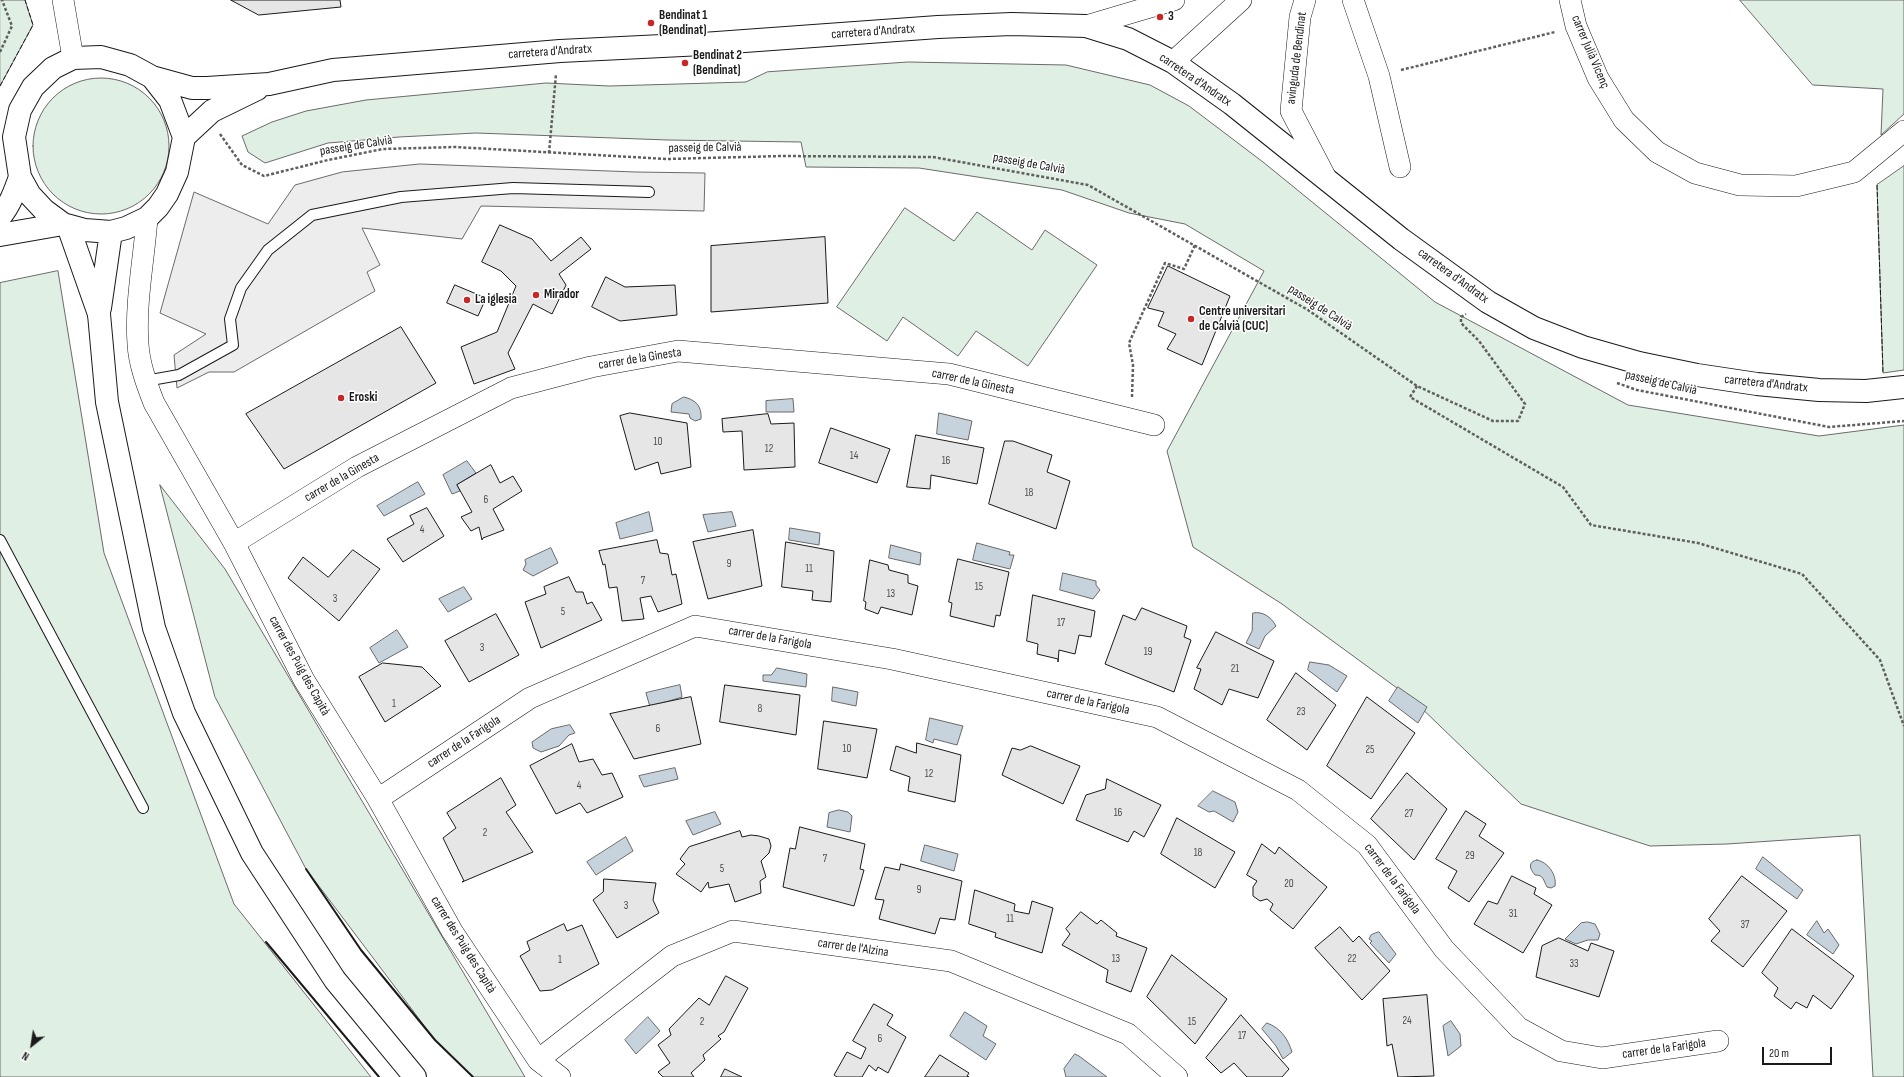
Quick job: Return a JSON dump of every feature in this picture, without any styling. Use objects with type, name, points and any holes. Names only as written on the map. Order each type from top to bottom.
[{"type":"main road","name":"carretera d'Andratx","points":[[152,77],[192,88],[269,84],[333,70],[560,51],[703,44],[938,27],[1012,24],[1086,26],[1128,39],[1173,62],[1232,104],[1401,239],[1488,302],[1534,328],[1583,347],[1639,363],[1698,375],[1757,384],[1819,390],[1866,391],[1904,387]]},
{"type":"main road","points":[[101,57],[130,65],[152,77],[170,100],[184,137],[177,172],[167,194],[158,207],[147,218],[126,228],[111,232],[85,230],[66,225],[40,205],[30,195],[20,177],[14,137],[20,110],[33,87],[53,68],[73,58],[101,57]]},
{"type":"main road","name":"carretera d'Andratx","points":[[184,137],[212,111],[269,84]]},
{"type":"main road","points":[[0,217],[12,198],[20,177]]},
{"type":"main road","points":[[0,235],[66,225]]},
{"type":"main road","points":[[66,225],[100,314]]},
{"type":"main road","points":[[111,232],[100,314],[107,402],[152,621],[184,713],[252,853],[335,980],[415,1077]]},
{"type":"street","points":[[64,0],[73,58]]},
{"type":"street","points":[[1086,26],[1174,0]]},
{"type":"street","points":[[1173,62],[1241,0]]},
{"type":"street","name":"avinguda de Bendinat","points":[[1305,0],[1300,18],[1291,111],[1327,181]]},
{"type":"street","points":[[1353,0],[1379,76],[1400,167]]},
{"type":"street","name":"carrer Julià Vicenç","points":[[1570,0],[1576,26],[1598,78],[1624,120],[1657,152],[1695,173],[1740,185],[1796,186],[1854,172],[1904,131]]},
{"type":"street","name":"carrer des Puig des Capità","points":[[147,218],[144,254],[137,303],[138,345],[145,381],[154,403],[234,543],[304,680],[378,799],[452,931],[538,1060],[560,1077]]},
{"type":"street","name":"carrer de la Ginesta","points":[[234,543],[357,467],[511,388],[591,367],[678,351],[949,374],[1154,425]]},
{"type":"street","name":"carrer de la Farigola","points":[[378,799],[530,698],[695,626],[892,659],[1157,717],[1298,790],[1367,844],[1444,949],[1519,1028],[1561,1051],[1602,1058],[1718,1041]]},
{"type":"street","name":"carrer de l'Alzina","points":[[538,1060],[672,956],[733,931],[951,961],[1128,1034],[1177,1077]]},
{"type":"lane","points":[[145,381],[179,375],[233,345],[230,319],[242,288],[268,250],[312,215],[401,197],[513,188],[649,192]]},
{"type":"lane","points":[[0,540],[144,808]]},
{"type":"path","points":[[0,52],[12,26],[2,0]]},
{"type":"path","points":[[1379,76],[1576,26]]},
{"type":"path","points":[[549,153],[557,73]]},
{"type":"path","name":"passeig de Calvià","points":[[212,111],[216,129],[242,165],[264,176],[328,160],[383,149],[455,147],[667,159],[782,156],[933,157],[1088,185],[1308,310],[1417,386],[1493,421],[1518,421],[1526,404],[1479,341],[1461,323],[1461,317],[1464,314],[1470,315]]},
{"type":"path","points":[[1132,419],[1133,365],[1130,343],[1165,263],[1184,269],[1195,245]]},
{"type":"path","name":"passeig de Calvià","points":[[1616,382],[1638,390],[1828,427],[1904,421]]},
{"type":"path","points":[[1417,386],[1410,397],[1563,487],[1591,525],[1698,543],[1802,574],[1880,660],[1904,726]]},
{"type":"green space","points":[[0,0],[25,0],[33,25],[0,86]]},
{"type":"green space","points":[[1740,0],[1904,0],[1904,114],[1881,135],[1883,89],[1813,85]]},
{"type":"green space","points":[[908,62],[1066,65],[1150,85],[1189,106],[1263,162],[1435,302],[1628,405],[1819,436],[1904,425],[1904,1077],[1873,1077],[1860,835],[1727,844],[1650,846],[1521,804],[1412,699],[1282,604],[1193,547],[1167,451],[1264,271],[1185,224],[1129,213],[1062,190],[919,168],[806,167],[801,142],[668,140],[476,133],[328,143],[265,163],[248,152],[242,136],[272,122],[306,111],[366,100],[546,83],[609,86],[746,82],[767,72]]},
{"type":"green space","points":[[94,78],[108,78],[127,83],[139,89],[154,103],[164,120],[168,133],[168,159],[164,172],[158,184],[144,199],[139,203],[121,211],[108,214],[94,214],[75,209],[63,203],[48,189],[44,184],[36,166],[33,153],[33,139],[38,120],[44,108],[58,93],[63,89],[81,81]]},
{"type":"green space","points":[[1904,166],[1904,370],[1883,373],[1877,185]]},
{"type":"green space","points":[[905,208],[954,241],[977,212],[1032,250],[1045,230],[1097,265],[1028,366],[976,331],[958,356],[903,317],[887,341],[837,307]]},
{"type":"green space","points":[[58,271],[104,553],[234,904],[371,1077],[0,1077],[0,283]]},
{"type":"green space","points":[[160,485],[225,569],[525,1077],[473,1077],[435,1040],[306,869],[215,697]]},
{"type":"shaded area","points":[[420,164],[705,173],[704,211],[481,206],[462,239],[362,228],[380,265],[367,272],[375,291],[234,372],[209,372],[177,388],[174,355],[206,334],[160,313],[194,192],[268,224],[295,185],[342,172]]},
{"type":"shaded area","points":[[684,397],[697,404],[700,410],[701,419],[695,421],[690,418],[689,414],[671,412],[672,404]]},
{"type":"shaded area","points":[[793,399],[794,412],[766,412],[766,401]]},
{"type":"shaded area","points":[[939,413],[972,421],[968,440],[937,434]]},
{"type":"shaded area","points":[[467,461],[476,473],[457,485],[460,491],[452,494],[443,475]]},
{"type":"shaded area","points":[[418,482],[425,494],[384,516],[377,506]]},
{"type":"shaded area","points":[[649,512],[653,531],[620,539],[616,523]]},
{"type":"shaded area","points":[[732,512],[736,526],[708,532],[703,515]]},
{"type":"shaded area","points":[[790,528],[820,533],[819,545],[789,540]]},
{"type":"shaded area","points":[[977,543],[1010,552],[1009,555],[1014,555],[1010,569],[973,560]]},
{"type":"shaded area","points":[[891,545],[921,553],[920,565],[889,558]]},
{"type":"shaded area","points":[[551,548],[558,563],[533,576],[523,570],[526,564],[525,560]]},
{"type":"shaded area","points":[[1063,573],[1096,581],[1096,585],[1100,590],[1093,599],[1060,590]]},
{"type":"shaded area","points":[[464,587],[472,599],[448,612],[439,599]]},
{"type":"shaded area","points":[[1253,613],[1266,615],[1276,626],[1265,636],[1259,649],[1246,643],[1252,631]]},
{"type":"shaded area","points":[[397,630],[408,647],[379,663],[370,648]]},
{"type":"shaded area","points":[[1310,662],[1329,665],[1347,676],[1337,692],[1308,670]]},
{"type":"shaded area","points":[[777,668],[807,674],[806,687],[763,681],[763,675],[771,675]]},
{"type":"shaded area","points":[[680,685],[682,697],[650,707],[646,693]]},
{"type":"shaded area","points":[[833,687],[858,692],[856,706],[832,701]]},
{"type":"shaded area","points":[[1398,687],[1427,707],[1418,723],[1389,701]]},
{"type":"shaded area","points":[[930,718],[963,726],[957,745],[934,739],[933,743],[926,740]]},
{"type":"shaded area","points":[[570,725],[575,733],[569,735],[559,746],[541,752],[533,748],[532,742],[551,729]]},
{"type":"shaded area","points":[[675,768],[678,779],[644,787],[639,776]]},
{"type":"shaded area","points":[[1213,791],[1235,802],[1238,812],[1233,822],[1214,811],[1209,812],[1198,806]]},
{"type":"shaded area","points":[[839,810],[848,812],[852,816],[850,832],[827,827],[829,813]]},
{"type":"shaded area","points":[[715,812],[721,824],[693,835],[686,821]]},
{"type":"shaded area","points":[[626,837],[633,851],[596,875],[587,862]]},
{"type":"shaded area","points":[[925,845],[958,854],[954,871],[921,861]]},
{"type":"shaded area","points":[[1763,857],[1803,890],[1797,899],[1756,869]]},
{"type":"shaded area","points":[[1537,860],[1545,863],[1551,870],[1555,878],[1555,886],[1551,888],[1547,887],[1542,877],[1533,873],[1530,866],[1532,862]]},
{"type":"shaded area","points":[[1817,921],[1824,933],[1828,929],[1839,945],[1833,954],[1807,935]]},
{"type":"shaded area","points":[[1588,922],[1595,924],[1600,934],[1598,940],[1588,940],[1576,944],[1565,939],[1581,923]]},
{"type":"shaded area","points":[[1379,932],[1396,954],[1389,963],[1370,943],[1372,941],[1369,939],[1371,935]]},
{"type":"shaded area","points":[[965,1012],[987,1026],[983,1036],[996,1044],[986,1060],[950,1036]]},
{"type":"shaded area","points":[[648,1017],[660,1031],[636,1054],[625,1040]]},
{"type":"shaded area","points":[[1451,1021],[1460,1034],[1461,1046],[1448,1056],[1443,1026]]},
{"type":"shaded area","points":[[1267,1023],[1283,1034],[1292,1052],[1283,1059],[1276,1046],[1262,1029]]},
{"type":"shaded area","points":[[1075,1054],[1107,1077],[1066,1077],[1064,1069]]},
{"type":"building","points":[[231,0],[340,0],[341,7],[259,15]]},
{"type":"building","name":"Mirador","points":[[500,225],[532,239],[551,261],[581,237],[591,249],[559,274],[566,285],[552,314],[533,304],[508,353],[515,369],[474,384],[461,347],[497,332],[516,286],[501,271],[482,262]]},
{"type":"building","points":[[825,237],[828,303],[711,312],[711,246]]},
{"type":"building","name":"Centre universitari de Calvià (CUC)","points":[[1168,266],[1230,296],[1202,365],[1167,349],[1176,334],[1158,326],[1164,312],[1148,308]]},
{"type":"building","points":[[606,277],[625,287],[675,285],[677,315],[620,321],[592,307]]},
{"type":"building","name":"La iglesia","points":[[455,285],[486,298],[478,316],[447,303]]},
{"type":"building","name":"Eroski","points":[[401,327],[436,383],[284,469],[246,414]]},
{"type":"building","points":[[630,413],[687,423],[691,467],[661,474],[658,462],[635,470],[620,416]]},
{"type":"building","points":[[768,414],[771,424],[794,423],[795,467],[744,470],[742,431],[723,432],[722,419]]},
{"type":"building","points":[[831,428],[890,449],[877,483],[819,463]]},
{"type":"building","points":[[916,435],[984,448],[977,484],[931,475],[930,489],[907,487]]},
{"type":"building","points":[[1005,441],[1013,441],[1052,455],[1047,472],[1070,481],[1056,529],[989,504]]},
{"type":"building","points":[[491,465],[500,483],[513,476],[522,491],[493,509],[504,530],[483,538],[482,540],[479,527],[471,531],[461,517],[472,512],[457,485]]},
{"type":"building","points":[[427,508],[444,536],[403,562],[387,539],[414,524],[410,516]]},
{"type":"building","points":[[753,530],[762,586],[708,599],[693,542]]},
{"type":"building","points":[[657,540],[660,553],[668,554],[672,575],[676,574],[682,604],[658,612],[651,596],[640,598],[644,619],[622,621],[617,587],[609,588],[605,564],[603,565],[599,551]]},
{"type":"building","points":[[786,542],[834,551],[831,602],[812,600],[813,591],[782,587]]},
{"type":"building","points":[[353,550],[380,569],[339,621],[288,578],[303,557],[328,577]]},
{"type":"building","points":[[958,559],[1009,572],[1000,616],[996,615],[994,627],[950,616],[952,603],[949,602]]},
{"type":"building","points":[[870,560],[888,565],[889,570],[908,575],[908,583],[918,586],[912,615],[881,607],[878,614],[865,609],[866,602],[864,601]]},
{"type":"building","points":[[569,577],[576,592],[583,592],[587,604],[592,602],[602,620],[541,648],[525,602],[546,594],[544,587]]},
{"type":"building","points":[[1033,595],[1095,611],[1091,637],[1079,635],[1075,654],[1059,650],[1058,662],[1058,659],[1037,654],[1038,644],[1027,641]]},
{"type":"building","points":[[1142,608],[1187,626],[1184,637],[1191,640],[1174,692],[1105,664],[1123,615],[1135,620]]},
{"type":"building","points":[[496,614],[519,655],[469,682],[445,641]]},
{"type":"building","points":[[1216,632],[1274,661],[1258,698],[1229,689],[1222,705],[1194,689],[1201,669],[1197,668]]},
{"type":"building","points":[[383,663],[422,667],[441,686],[385,722],[359,677]]},
{"type":"building","points":[[1296,673],[1336,705],[1307,750],[1267,720]]},
{"type":"building","points":[[725,685],[800,695],[796,735],[720,722]]},
{"type":"building","points":[[691,697],[701,744],[634,759],[610,714]]},
{"type":"building","points":[[1367,697],[1415,733],[1371,799],[1327,766]]},
{"type":"building","points":[[824,721],[877,729],[867,778],[818,769]]},
{"type":"building","points":[[917,743],[961,755],[955,802],[908,791],[910,777],[890,770],[896,746],[916,753]]},
{"type":"building","points":[[572,744],[579,762],[593,759],[602,775],[612,773],[623,797],[587,813],[580,803],[556,814],[530,766]]},
{"type":"building","points":[[1031,746],[1080,766],[1063,804],[1002,775],[1012,748],[1020,750]]},
{"type":"building","points":[[1407,773],[1447,809],[1414,860],[1371,819]]},
{"type":"building","points":[[501,778],[516,805],[506,812],[533,852],[462,882],[464,881],[443,838],[456,828],[447,813]]},
{"type":"building","points":[[1107,779],[1161,805],[1144,837],[1134,831],[1128,842],[1076,820],[1086,795],[1105,789]]},
{"type":"building","points":[[1466,811],[1486,824],[1479,836],[1504,853],[1469,902],[1448,888],[1457,871],[1436,859]]},
{"type":"building","points":[[1177,818],[1235,852],[1215,888],[1161,854]]},
{"type":"building","points":[[800,827],[865,844],[860,869],[864,870],[854,906],[783,887],[790,848],[795,849]]},
{"type":"building","points":[[740,831],[742,837],[751,835],[769,839],[771,846],[769,853],[761,861],[766,877],[760,881],[761,893],[735,902],[729,884],[709,888],[708,882],[701,892],[676,874],[685,864],[680,859],[689,847]]},
{"type":"building","points":[[1262,844],[1275,854],[1279,847],[1327,887],[1293,929],[1270,910],[1273,904],[1267,899],[1260,901],[1253,896],[1253,887],[1257,881],[1247,875]]},
{"type":"building","points":[[901,864],[962,881],[955,920],[940,918],[935,934],[879,919],[884,900],[875,899],[885,867],[899,870]]},
{"type":"building","points":[[1512,876],[1536,888],[1534,894],[1552,905],[1523,953],[1474,924],[1488,901],[1497,904]]},
{"type":"building","points":[[1742,876],[1787,911],[1743,967],[1711,941],[1720,931],[1709,919]]},
{"type":"building","points":[[604,879],[656,883],[653,900],[659,913],[617,938],[593,900],[603,892]]},
{"type":"building","points":[[975,890],[1015,904],[1014,911],[1029,914],[1032,901],[1053,908],[1042,953],[995,937],[996,933],[969,924]]},
{"type":"building","points":[[1081,912],[1097,924],[1101,920],[1117,933],[1116,936],[1147,948],[1131,992],[1106,982],[1108,970],[1062,945],[1070,934],[1066,929]]},
{"type":"building","points":[[564,924],[567,931],[582,925],[599,964],[552,990],[540,991],[520,956],[530,950],[527,942]]},
{"type":"building","points":[[1340,927],[1353,942],[1359,936],[1390,971],[1362,1000],[1315,948]]},
{"type":"building","points":[[1792,929],[1854,976],[1831,1009],[1813,995],[1807,1008],[1796,1002],[1791,1009],[1774,996],[1778,988],[1762,973]]},
{"type":"building","points":[[1559,938],[1588,951],[1591,943],[1614,951],[1599,997],[1536,977],[1542,946]]},
{"type":"building","points":[[1172,955],[1227,999],[1195,1044],[1147,997]]},
{"type":"building","points":[[726,976],[748,988],[724,1032],[718,1036],[721,1039],[703,1055],[705,1060],[691,1073],[694,1077],[663,1077],[658,1072],[670,1063],[658,1045],[671,1035],[669,1029],[699,998],[709,1005]]},
{"type":"building","points":[[1427,995],[1434,1076],[1398,1077],[1392,1044],[1387,1046],[1383,999]]},
{"type":"building","points":[[874,1004],[893,1015],[887,1025],[906,1037],[888,1073],[878,1067],[876,1071],[869,1065],[862,1077],[837,1077],[834,1075],[847,1052],[861,1059],[866,1048],[853,1041]]},
{"type":"building","points":[[1241,1015],[1289,1069],[1282,1077],[1247,1077],[1234,1063],[1221,1073],[1206,1058]]},
{"type":"building","points":[[940,1055],[969,1073],[967,1076],[969,1077],[925,1077]]},
{"type":"building","points":[[725,1069],[742,1077],[721,1077]]},
{"type":"fence","points":[[0,86],[33,25],[25,0]]},
{"type":"fence","points":[[1877,185],[1883,373]]},
{"type":"wall","points":[[306,869],[361,950],[435,1040],[473,1077]]},
{"type":"wall","points":[[266,942],[379,1077]]},
{"type":"place","name":"3","points":[[1160,17]]},
{"type":"place","name":"Bendinat 1 (Bendinat)","points":[[651,23]]},
{"type":"place","name":"Bendinat 2 (Bendinat)","points":[[685,63]]},
{"type":"place","name":"Mirador","points":[[536,295]]},
{"type":"place","name":"La iglesia","points":[[467,300]]},
{"type":"place","name":"Centre universitari de Calvià (CUC)","points":[[1191,319]]},
{"type":"place","name":"Eroski","points":[[341,398]]}]
